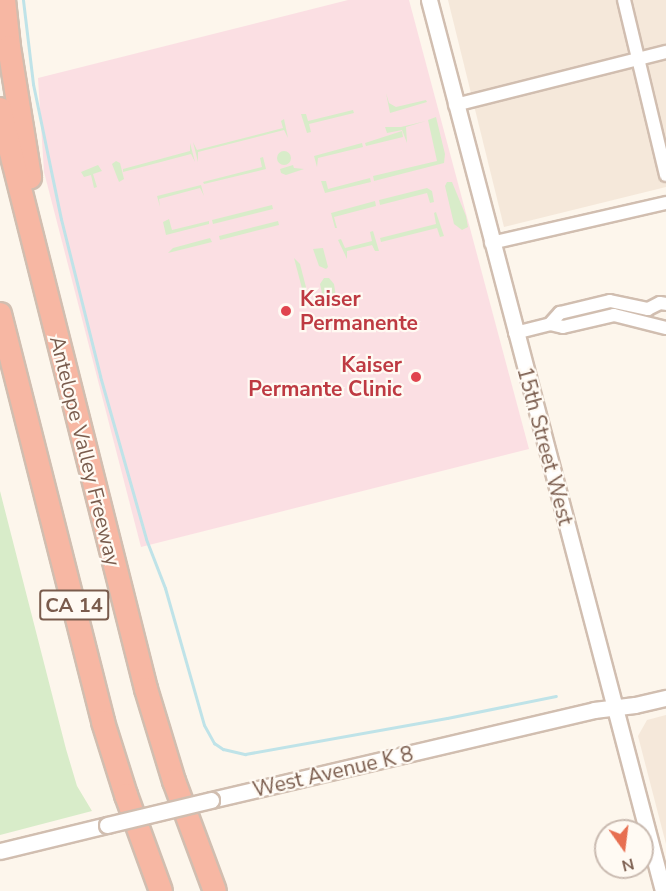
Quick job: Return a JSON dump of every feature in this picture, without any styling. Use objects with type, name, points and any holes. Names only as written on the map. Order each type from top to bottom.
[{"type":"highway","points":[[4,0],[9,47],[39,230],[40,276]]},
{"type":"highway","name":"Antelope Valley Freeway","points":[[0,109],[40,276],[146,689],[174,781],[215,891]]},
{"type":"highway","name":"CA 14","points":[[0,314],[104,722],[126,795],[161,891]]},
{"type":"street","name":"15th Street West","points":[[429,0],[663,891]]},
{"type":"street","points":[[624,0],[666,175]]},
{"type":"street","points":[[455,105],[666,52]]},
{"type":"street","points":[[491,243],[666,203]]},
{"type":"street","points":[[550,324],[560,313],[610,301],[648,309],[660,303],[666,304]]},
{"type":"street","points":[[648,309],[648,325]]},
{"type":"street","points":[[515,333],[550,324],[563,327],[614,315],[666,328]]},
{"type":"street","name":"West Avenue K 8","points":[[0,851],[594,710],[666,698]]},
{"type":"shaded area","name":"Kaiser Permanente","points":[[348,0],[409,0],[529,449],[141,547],[44,172],[38,78]]},
{"type":"shaded area","points":[[448,0],[666,0],[666,187],[504,227]]},
{"type":"shaded area","points":[[666,715],[666,844],[638,736],[647,720]]},
{"type":"green space","points":[[386,93],[389,103],[396,107],[426,100],[427,102],[390,113]]},
{"type":"green space","points":[[353,110],[354,113],[309,124],[311,132],[307,133],[301,114],[306,114],[308,121]]},
{"type":"green space","points":[[436,117],[445,154],[444,163],[374,181],[373,176],[437,161],[428,120]]},
{"type":"green space","points":[[284,119],[288,138],[284,130],[198,152],[198,162],[193,142],[197,150],[283,128],[281,121]]},
{"type":"green space","points":[[426,121],[406,127],[407,143],[402,130],[387,133],[385,127],[401,127]]},
{"type":"green space","points":[[402,131],[403,137],[366,146],[365,143]]},
{"type":"green space","points":[[190,143],[195,162],[191,154],[123,172],[123,169],[190,151]]},
{"type":"green space","points":[[362,143],[363,147],[318,158],[317,167],[314,156]]},
{"type":"green space","points":[[284,151],[289,153],[291,158],[289,163],[284,165],[279,163],[277,158],[279,153]]},
{"type":"green space","points":[[263,157],[266,169],[204,184],[203,182],[262,167],[260,158]]},
{"type":"green space","points":[[116,161],[120,163],[124,179],[119,182],[112,164]]},
{"type":"green space","points":[[98,165],[102,171],[93,174],[97,187],[94,188],[91,175],[84,177],[81,172]]},
{"type":"green space","points":[[293,165],[294,168],[304,169],[286,175],[281,173],[280,169]]},
{"type":"green space","points":[[370,178],[371,182],[325,193],[321,181],[326,181],[328,189]]},
{"type":"green space","points":[[447,182],[452,182],[466,216],[468,227],[462,230],[454,224],[445,186]]},
{"type":"green space","points":[[201,185],[204,196],[200,188],[159,199],[160,207],[157,196]]},
{"type":"green space","points":[[427,188],[432,191],[434,202],[430,203],[427,193],[380,205],[379,200]]},
{"type":"green space","points":[[375,201],[376,206],[334,217],[337,228],[335,228],[331,213]]},
{"type":"green space","points":[[272,205],[273,209],[213,224],[212,220]]},
{"type":"green space","points":[[436,212],[444,236],[440,237],[437,228],[381,242],[380,238],[436,224],[434,213]]},
{"type":"green space","points":[[169,219],[172,230],[209,221],[209,224],[166,235],[163,222]]},
{"type":"green space","points":[[278,221],[279,225],[220,240],[219,236]]},
{"type":"green space","points":[[373,231],[379,251],[375,251],[372,245],[347,251],[347,259],[338,240],[341,239],[345,248],[372,241],[370,232]]},
{"type":"green space","points":[[210,238],[212,242],[168,253],[173,248]]},
{"type":"green space","points":[[323,248],[328,267],[326,269],[319,266],[313,249]]},
{"type":"green space","points":[[294,258],[300,264],[308,295],[304,296]]},
{"type":"green space","points":[[324,278],[329,278],[334,284],[336,297],[332,302],[323,298],[320,284]]},
{"type":"green space","points":[[0,491],[66,749],[77,786],[92,811],[0,835]]},
{"type":"waterway","points":[[23,0],[33,84],[61,219],[100,376],[146,539],[165,588],[204,725],[214,743],[223,749],[245,754],[556,696]]},
{"type":"place","name":"Kaiser Permanente","points":[[286,311]]},
{"type":"place","name":"Kaiser Permante Clinic","points":[[416,377]]}]
